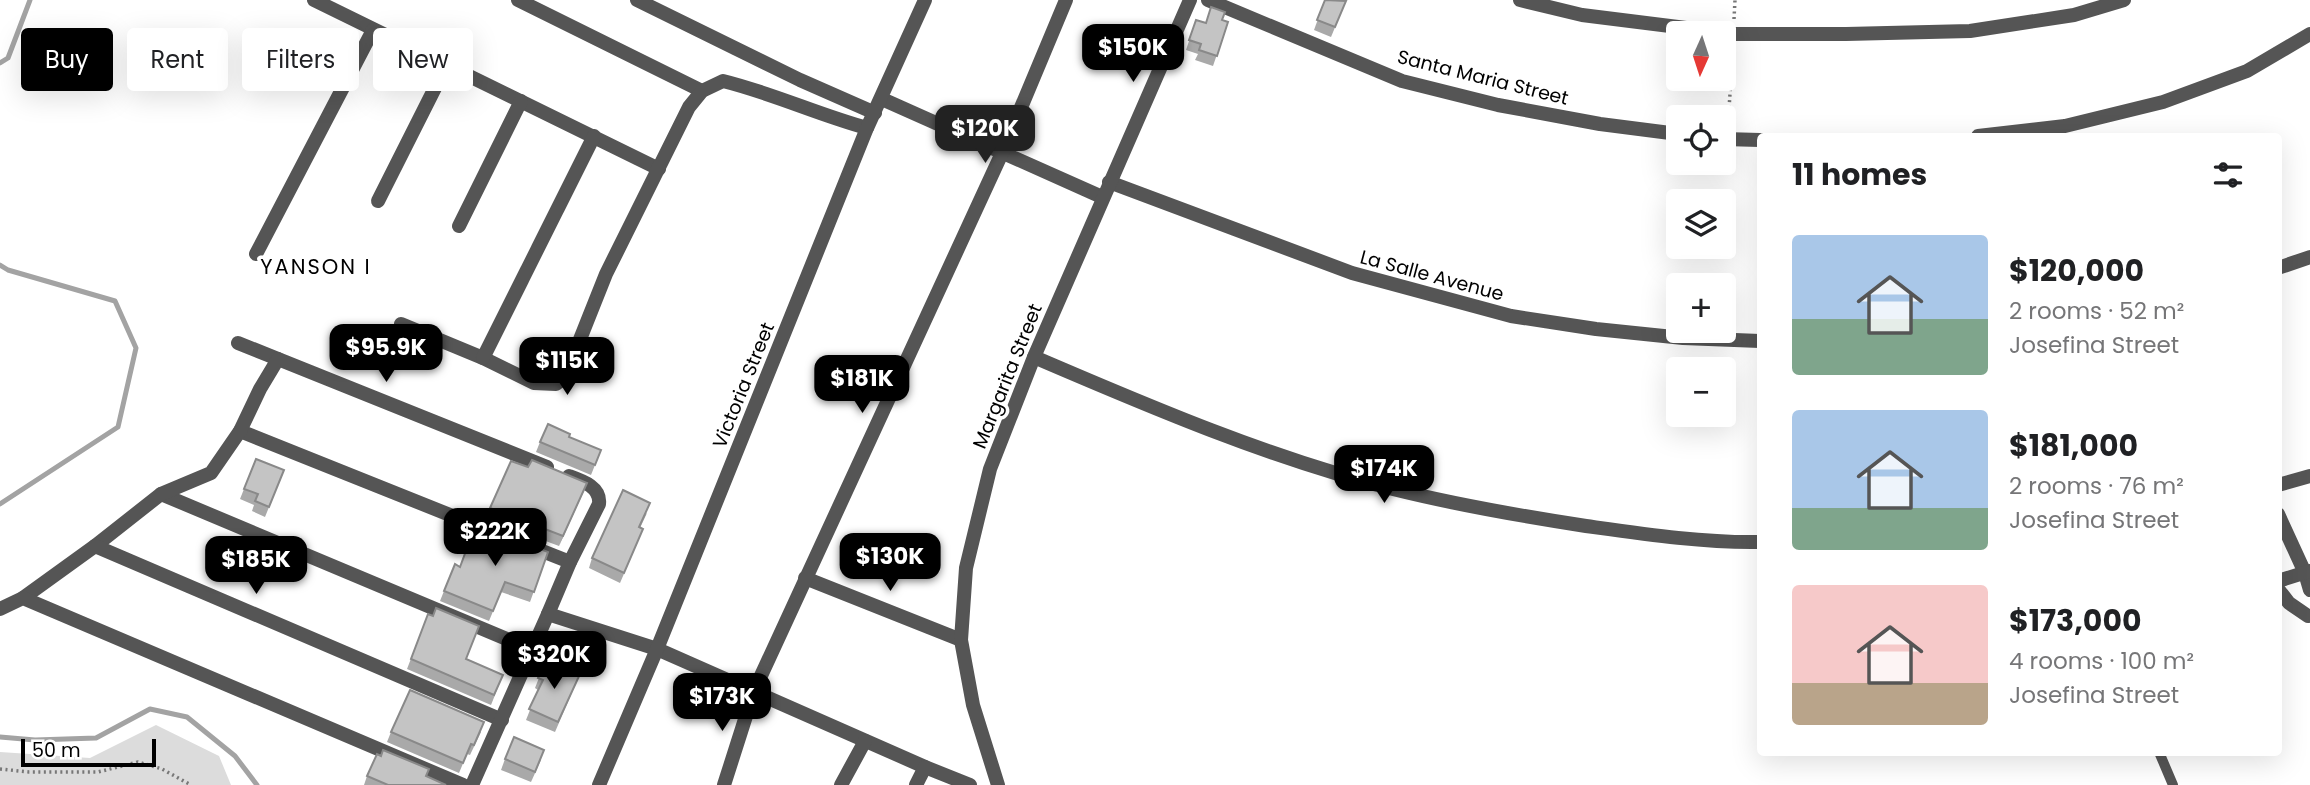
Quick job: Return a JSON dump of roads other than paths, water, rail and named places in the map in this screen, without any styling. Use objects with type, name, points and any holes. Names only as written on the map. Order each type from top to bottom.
[{"type":"street","points":[[256,254],[373,30],[314,0]]},
{"type":"street","points":[[519,0],[702,91]]},
{"type":"street","points":[[637,0],[800,80],[875,113]]},
{"type":"street","name":"Victoria Street","points":[[599,785],[657,649],[867,128],[925,0]]},
{"type":"street","points":[[724,785],[754,691],[1002,153],[1066,0]]},
{"type":"street","name":"Margarita Street","points":[[999,785],[973,705],[961,640],[966,568],[990,469],[1102,197],[1190,0]]},
{"type":"street","name":"Santa Maria Street","points":[[1208,0],[1402,81],[1498,105],[1600,124],[1666,132]]},
{"type":"street","points":[[1520,0],[1582,15],[1734,34],[1970,31],[2074,15],[2123,0]]},
{"type":"street","points":[[2004,133],[2065,126],[2163,102],[2247,71],[2310,34]]},
{"type":"street","points":[[473,77],[659,169]]},
{"type":"street","points":[[401,324],[483,358],[534,383],[556,384],[565,377],[606,274],[689,107],[702,91],[723,81],[750,87],[867,128]]},
{"type":"street","points":[[378,201],[433,91]]},
{"type":"street","points":[[882,99],[1102,197]]},
{"type":"street","points":[[459,226],[521,101]]},
{"type":"street","points":[[483,358],[594,136]]},
{"type":"street","points":[[1736,140],[1757,140]]},
{"type":"street","name":"La Salle Avenue","points":[[1109,182],[1352,273],[1511,316],[1596,329],[1683,338],[1757,341]]},
{"type":"street","points":[[2282,267],[2310,257]]},
{"type":"street","points":[[238,343],[579,480],[597,490],[600,496],[599,504],[570,562],[472,785]]},
{"type":"street","points":[[1034,357],[1144,405],[1287,456],[1390,488],[1494,512],[1633,533],[1757,542]]},
{"type":"street","points":[[0,610],[23,598],[161,494],[211,473],[240,431],[278,359]]},
{"type":"street","points":[[240,431],[570,562]]},
{"type":"street","points":[[2282,484],[2310,476]]},
{"type":"street","points":[[161,494],[533,650]]},
{"type":"street","points":[[2282,522],[2308,572],[2310,590]]},
{"type":"street","points":[[95,546],[502,720]]},
{"type":"street","points":[[2282,580],[2308,572]]},
{"type":"street","points":[[805,578],[961,640]]},
{"type":"street","points":[[2282,594],[2309,619]]},
{"type":"street","points":[[23,598],[463,785]]},
{"type":"street","points":[[2309,619],[2310,599]]},
{"type":"street","points":[[548,614],[657,649],[970,785]]},
{"type":"street","points":[[841,785],[865,741]]},
{"type":"street","points":[[916,785],[925,767]]},
{"type":"lane","points":[[2161,756],[2173,785]]},
{"type":"waterway","points":[[0,63],[8,58],[30,0]]},
{"type":"waterway","points":[[0,265],[8,270],[115,301],[136,348],[118,427],[0,504]]},
{"type":"waterway","points":[[0,737],[35,740],[96,738],[150,709],[187,717],[235,756],[257,785]]},
{"type":"district","name":"YANSON I","points":[[316,267]]}]
